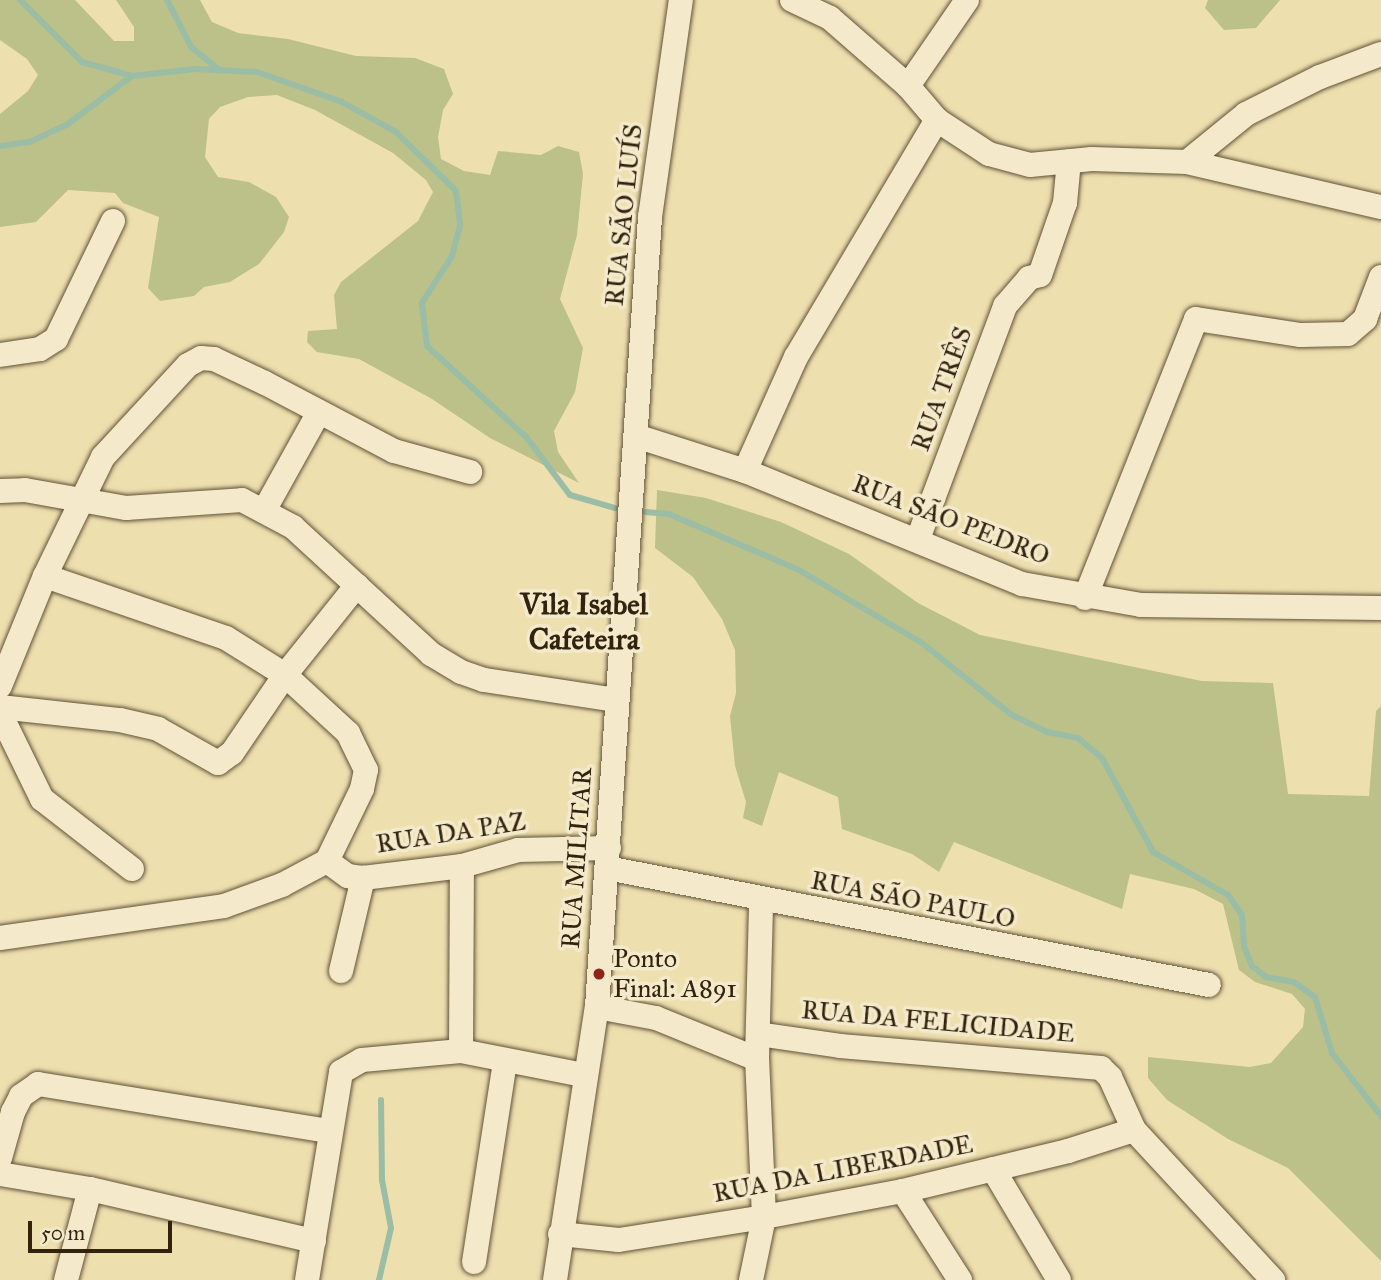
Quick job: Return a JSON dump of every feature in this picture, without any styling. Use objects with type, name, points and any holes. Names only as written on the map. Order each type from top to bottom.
[{"type":"street","name":"RUA SÃO LUÍS","points":[[636,436],[650,217],[681,0]]},
{"type":"street","points":[[792,0],[830,18],[908,86],[937,120],[989,154],[1030,165],[1069,162],[1187,162],[1381,207]]},
{"type":"street","points":[[908,86],[967,0]]},
{"type":"street","points":[[1187,162],[1246,114],[1320,77],[1381,54]]},
{"type":"street","points":[[745,471],[796,357],[937,120]]},
{"type":"street","name":"RUA TRÊS","points":[[918,539],[1005,306],[1028,278],[1040,275],[1065,203],[1069,162]]},
{"type":"street","points":[[0,355],[40,349],[56,339],[113,221]]},
{"type":"street","points":[[1085,598],[1196,319],[1301,335],[1348,334],[1365,319],[1381,277]]},
{"type":"street","points":[[0,686],[46,576],[103,457],[188,365],[201,358],[222,363],[394,451],[470,472]]},
{"type":"street","points":[[265,509],[319,412]]},
{"type":"street","name":"RUA SÃO PEDRO","points":[[636,436],[745,471],[918,539],[1022,584],[1085,598],[1140,606],[1381,608]]},
{"type":"street","name":"RUA MILITAR","points":[[555,1280],[583,1075],[597,1007],[636,436]]},
{"type":"street","points":[[0,491],[25,490],[80,503],[169,508],[242,500],[265,509],[293,527],[431,654],[461,672],[484,680],[617,700]]},
{"type":"street","points":[[0,938],[224,906],[282,885],[327,861],[362,789],[366,770],[348,733],[285,676],[226,638],[46,576]]},
{"type":"street","points":[[0,707],[120,720],[158,729],[218,763],[232,753],[285,676],[357,585]]},
{"type":"street","points":[[0,713],[42,799],[132,869]]},
{"type":"street","name":"RUA DA PAZ","points":[[327,861],[348,876],[363,878],[462,866],[518,850],[608,858]]},
{"type":"street","name":"RUA SÃO PAULO","points":[[608,858],[761,901],[1209,985]]},
{"type":"street","points":[[461,1051],[462,866]]},
{"type":"street","points":[[341,971],[363,878]]},
{"type":"street","points":[[751,1280],[764,1217],[757,1059],[761,901]]},
{"type":"street","points":[[597,1007],[656,1017],[757,1059]]},
{"type":"street","name":"RUA DA FELICIDADE","points":[[758,1034],[854,1048],[1101,1069],[1110,1077],[1133,1130]]},
{"type":"street","points":[[307,1280],[329,1131],[341,1072],[362,1060],[461,1051],[583,1075]]},
{"type":"street","points":[[474,1262],[505,1060]]},
{"type":"street","points":[[0,1158],[17,1104],[38,1084],[329,1131]]},
{"type":"street","points":[[1133,1130],[1273,1280]]},
{"type":"street","name":"RUA DA LIBERDADE","points":[[560,1234],[619,1240],[764,1217],[903,1191],[1133,1130]]},
{"type":"street","points":[[993,1169],[1059,1280]]},
{"type":"street","points":[[0,1174],[90,1189],[314,1241]]},
{"type":"street","points":[[66,1280],[90,1189]]},
{"type":"street","points":[[903,1191],[960,1280]]},
{"type":"green space","points":[[0,0],[75,0],[114,41],[134,41],[134,27],[116,0],[200,0],[212,22],[238,33],[288,39],[356,56],[415,58],[444,69],[453,94],[443,110],[438,137],[441,159],[464,171],[490,175],[498,151],[541,155],[558,146],[579,152],[583,174],[577,235],[560,299],[583,348],[575,392],[554,431],[558,452],[579,483],[490,438],[432,399],[359,359],[317,352],[307,342],[308,331],[337,329],[334,295],[341,282],[418,221],[433,192],[426,180],[393,153],[315,110],[277,95],[248,97],[220,107],[209,119],[205,157],[218,177],[249,182],[276,197],[289,217],[284,232],[259,264],[230,282],[204,287],[194,296],[160,301],[148,288],[159,217],[123,203],[115,193],[68,190],[36,222],[0,227],[0,114],[28,91],[38,75],[27,59],[0,40]]},
{"type":"green space","points":[[1208,0],[1280,0],[1256,28],[1224,30],[1205,8]]},
{"type":"green space","points":[[657,490],[706,498],[781,522],[849,554],[918,603],[980,635],[1202,681],[1273,683],[1288,794],[1369,796],[1376,711],[1381,706],[1381,1261],[1288,1168],[1228,1139],[1167,1100],[1148,1078],[1148,1057],[1250,1067],[1271,1063],[1303,1027],[1305,1009],[1292,994],[1255,982],[1239,970],[1223,904],[1194,889],[1130,874],[1122,909],[954,842],[939,872],[912,854],[842,829],[838,797],[779,772],[762,826],[743,818],[746,802],[735,766],[730,716],[736,693],[735,650],[722,619],[693,577],[655,548]]},
{"type":"waterway","points":[[20,0],[82,62],[132,76],[195,69],[257,72],[342,102],[396,132],[456,191],[460,226],[452,256],[422,303],[427,346],[527,438],[570,495],[615,508]]},
{"type":"waterway","points":[[167,0],[191,47],[219,70]]},
{"type":"waterway","points":[[0,146],[30,142],[68,124],[132,76]]},
{"type":"waterway","points":[[646,512],[669,514],[799,570],[922,643],[1012,715],[1047,732],[1078,738],[1102,758],[1153,852],[1228,895],[1242,915],[1244,947],[1252,966],[1266,977],[1294,982],[1315,997],[1332,1053],[1381,1116]]},
{"type":"waterway","points":[[379,1280],[391,1228],[382,1180],[381,1100]]},
{"type":"place","name":"Ponto Final: A891","points":[[599,974]]},
{"type":"district","name":"Vila Isabel Cafeteira","points":[[584,621]]}]
